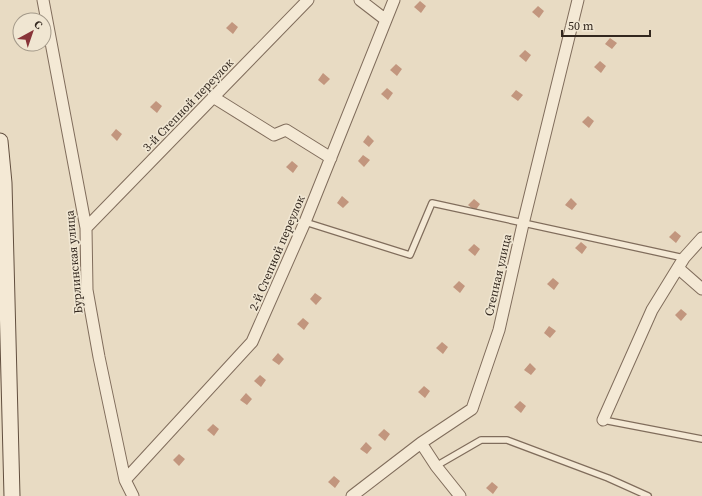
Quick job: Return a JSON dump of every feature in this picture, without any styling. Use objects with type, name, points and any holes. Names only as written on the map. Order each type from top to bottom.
[{"type":"main road","points":[[0,141],[4,183],[12,496]]},
{"type":"street","name":"Бурлинская улица","points":[[43,0],[86,228],[87,290],[99,357],[125,480],[133,496]]},
{"type":"street","name":"3-й Степной переулок","points":[[86,228],[308,0]]},
{"type":"street","points":[[360,0],[386,20]]},
{"type":"street","name":"2-й Степной переулок","points":[[125,480],[252,342],[305,222],[394,0]]},
{"type":"street","name":"Степная улица","points":[[352,496],[421,443],[472,409],[499,330],[523,224],[578,0]]},
{"type":"street","points":[[213,97],[274,135],[286,130],[331,158]]},
{"type":"street","points":[[603,420],[652,310],[684,258],[702,238]]},
{"type":"street","points":[[678,268],[702,289]]},
{"type":"street","points":[[421,443],[436,466],[460,496]]},
{"type":"lane","points":[[305,222],[410,255],[432,202],[523,224],[684,258]]},
{"type":"lane","points":[[603,420],[702,439]]},
{"type":"lane","points":[[436,466],[481,440],[507,440],[608,478],[648,496]]},
{"type":"building","points":[[420,1],[426,6],[421,13],[414,7]]},
{"type":"building","points":[[538,6],[544,11],[539,18],[532,12]]},
{"type":"building","points":[[232,22],[238,27],[233,34],[226,28]]},
{"type":"building","points":[[610,38],[617,43],[612,49],[605,44]]},
{"type":"building","points":[[525,50],[531,55],[526,62],[519,56]]},
{"type":"building","points":[[600,61],[606,66],[601,73],[594,67]]},
{"type":"building","points":[[396,64],[402,69],[397,76],[390,70]]},
{"type":"building","points":[[323,73],[330,79],[324,85],[318,80]]},
{"type":"building","points":[[387,88],[393,93],[388,100],[381,94]]},
{"type":"building","points":[[516,90],[523,95],[518,101],[511,96]]},
{"type":"building","points":[[156,101],[162,106],[157,113],[150,107]]},
{"type":"building","points":[[588,116],[594,121],[589,128],[582,122]]},
{"type":"building","points":[[116,129],[122,134],[117,141],[111,135]]},
{"type":"building","points":[[368,135],[374,141],[369,147],[363,142]]},
{"type":"building","points":[[363,155],[370,160],[364,167],[358,161]]},
{"type":"building","points":[[292,161],[298,166],[293,173],[286,167]]},
{"type":"building","points":[[342,196],[349,202],[343,208],[337,203]]},
{"type":"building","points":[[571,198],[577,204],[572,210],[565,205]]},
{"type":"building","points":[[474,199],[480,204],[475,211],[468,205]]},
{"type":"building","points":[[675,231],[681,236],[676,243],[669,237]]},
{"type":"building","points":[[581,242],[587,247],[582,254],[575,248]]},
{"type":"building","points":[[474,244],[480,249],[475,256],[468,250]]},
{"type":"building","points":[[553,278],[559,283],[554,290],[547,284]]},
{"type":"building","points":[[459,281],[465,286],[460,293],[453,287]]},
{"type":"building","points":[[315,293],[322,298],[316,305],[310,299]]},
{"type":"building","points":[[681,309],[687,314],[681,321],[675,315]]},
{"type":"building","points":[[303,318],[309,323],[304,330],[297,324]]},
{"type":"building","points":[[549,326],[556,331],[550,338],[544,333]]},
{"type":"building","points":[[442,342],[448,347],[443,354],[436,348]]},
{"type":"building","points":[[278,353],[284,359],[279,365],[272,360]]},
{"type":"building","points":[[530,363],[536,369],[531,375],[524,370]]},
{"type":"building","points":[[260,375],[266,380],[261,387],[254,381]]},
{"type":"building","points":[[424,386],[430,391],[425,398],[418,392]]},
{"type":"building","points":[[246,393],[252,399],[247,405],[240,400]]},
{"type":"building","points":[[520,401],[526,406],[521,413],[514,407]]},
{"type":"building","points":[[213,424],[219,429],[214,436],[207,430]]},
{"type":"building","points":[[384,429],[390,434],[385,441],[378,435]]},
{"type":"building","points":[[366,442],[372,448],[367,454],[360,449]]},
{"type":"building","points":[[179,454],[185,459],[179,466],[173,460]]},
{"type":"building","points":[[334,476],[340,481],[335,488],[328,482]]},
{"type":"building","points":[[492,482],[498,487],[493,494],[486,488]]}]
